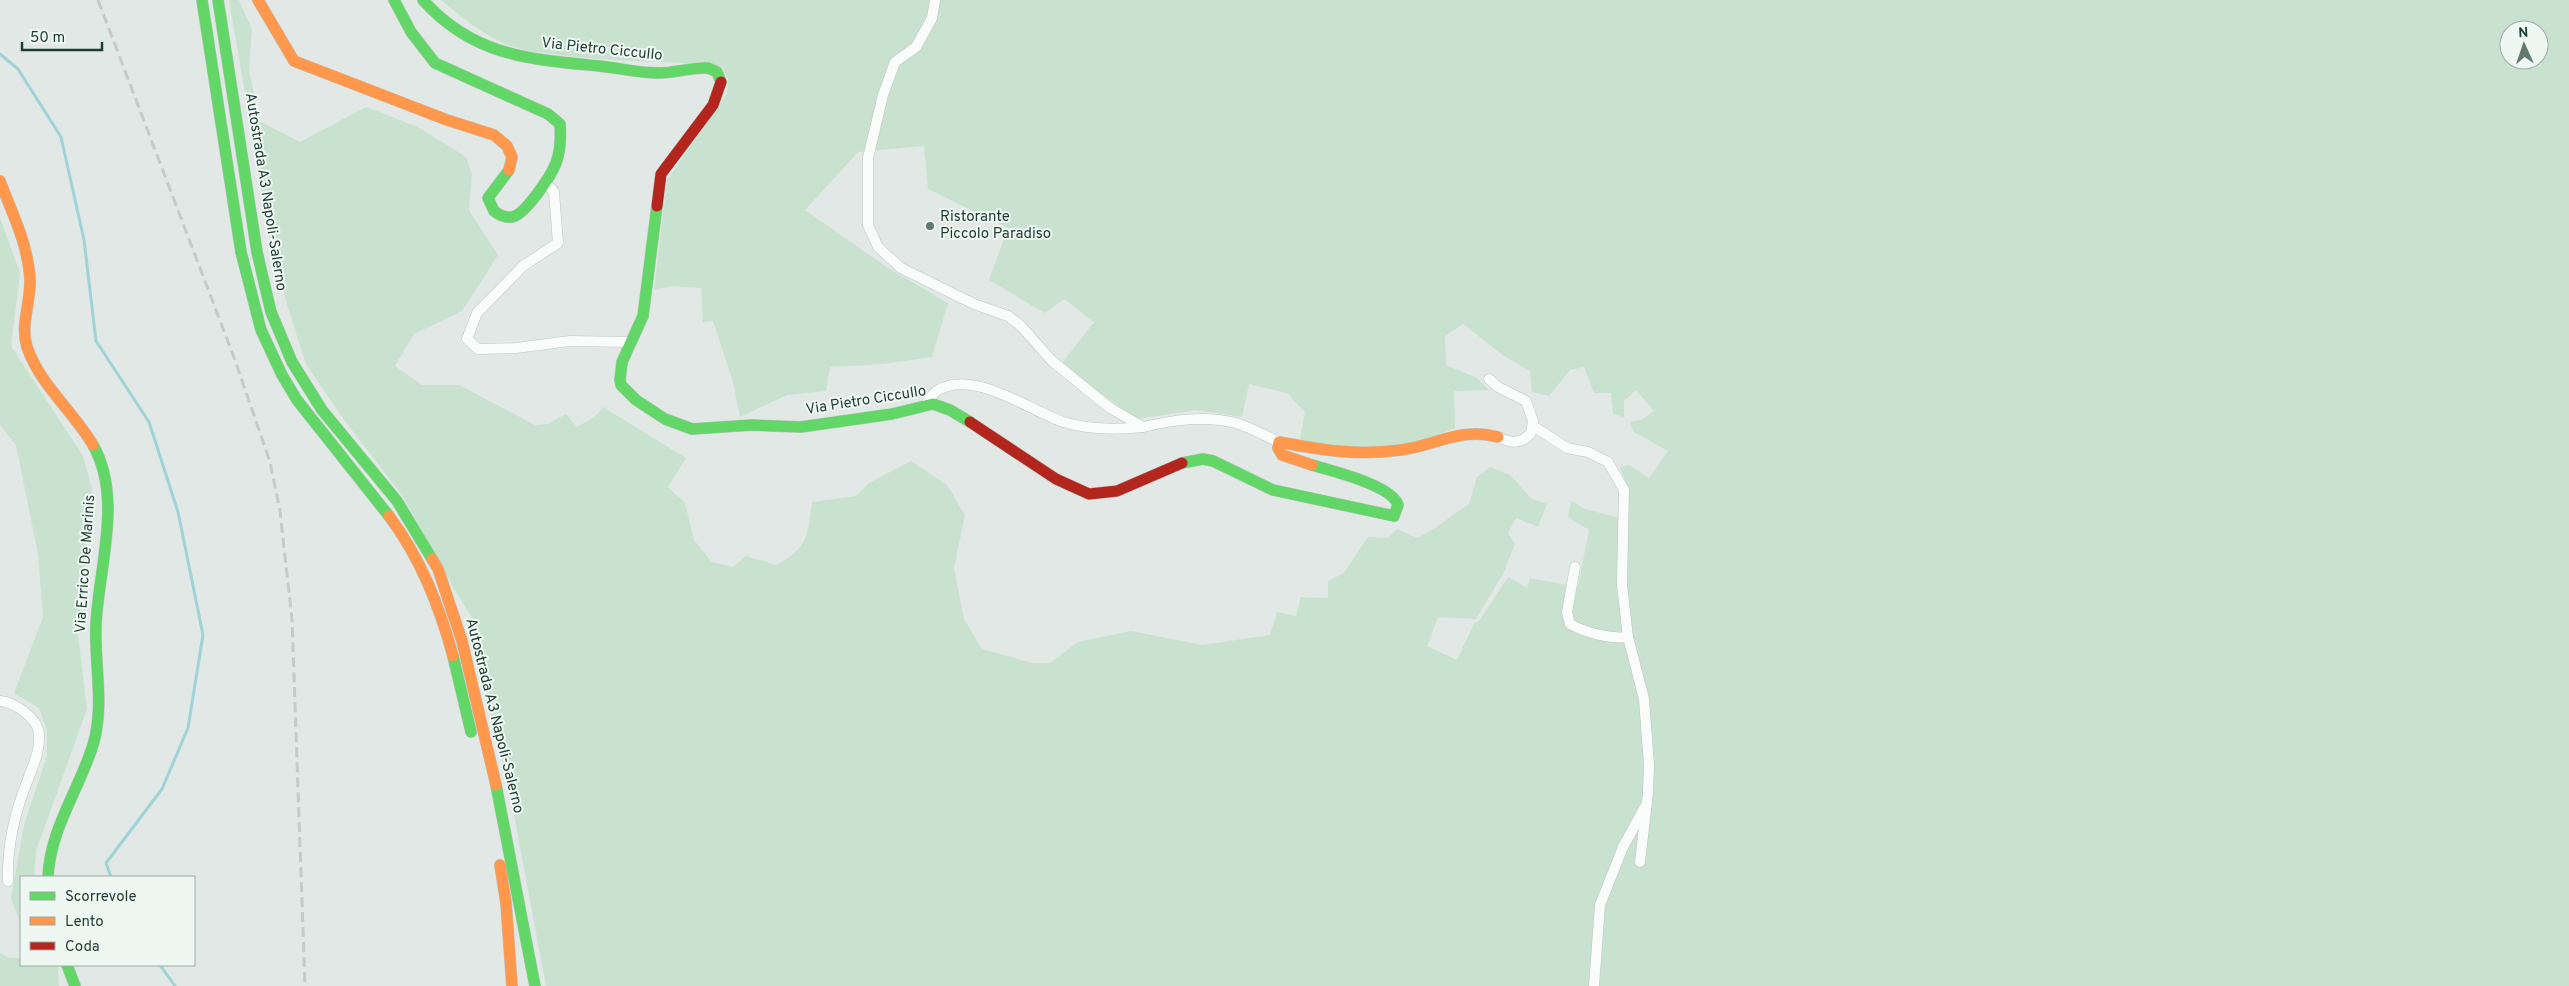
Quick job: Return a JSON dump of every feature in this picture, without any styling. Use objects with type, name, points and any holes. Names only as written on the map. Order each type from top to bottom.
[{"type":"main road","name":"Autostrada A3 Napoli-Salerno","points":[[202,0],[242,258],[261,331],[278,369],[308,418],[388,513],[407,542],[430,588],[443,625],[474,747]]},
{"type":"main road","name":"Autostrada A3 Napoli-Salerno","points":[[218,0],[257,252],[271,312],[292,362],[322,410],[397,501],[427,546],[448,596],[479,707],[520,900],[535,986]]},
{"type":"main road","points":[[258,0],[294,61],[447,120],[494,135],[507,146],[512,158],[508,174],[489,194],[491,207],[498,215],[514,217],[546,183],[559,160],[562,132],[560,124],[556,118],[435,64],[412,32],[394,0]]},
{"type":"main road","name":"Via Pietro Ciccullo","points":[[423,0],[432,13],[460,34],[482,46],[511,55],[664,74],[708,69],[718,72],[720,76],[720,90],[713,103],[672,156],[661,174],[643,316],[630,342],[621,368],[621,385],[636,400],[664,419],[692,429],[752,425],[801,427],[892,414],[926,404],[933,404],[950,410],[993,436],[1056,479],[1089,494],[1117,490],[1189,460],[1203,459],[1213,461],[1232,472],[1273,490],[1311,500],[1394,516],[1398,509],[1397,501],[1390,494],[1351,477],[1282,455],[1278,448],[1279,442]]},
{"type":"main road","name":"Via Errico De Marinis","points":[[0,181],[29,264],[30,284],[25,328],[27,345],[50,386],[99,456],[104,472],[106,496],[96,624],[97,727],[90,756],[50,850],[48,876]]},
{"type":"main road","points":[[1279,442],[1323,451],[1364,453],[1404,450],[1456,433],[1498,436]]},
{"type":"main road","points":[[493,835],[506,903],[512,986]]},
{"type":"main road","points":[[67,966],[75,986]]},
{"type":"street","points":[[935,0],[932,18],[916,47],[895,62],[883,95],[868,158],[868,225],[878,247],[902,268],[974,304],[1008,316],[1021,326],[1052,361],[1110,408],[1143,427]]},
{"type":"street","points":[[546,183],[554,192],[558,243],[523,266],[477,313],[467,339],[478,349],[516,348],[570,341],[630,342]]},
{"type":"street","points":[[1489,378],[1498,387],[1526,401],[1531,411],[1533,426],[1526,438],[1515,443],[1498,436]]},
{"type":"street","points":[[926,404],[936,391],[949,384],[967,384],[985,388],[1064,422],[1091,428],[1143,427],[1185,419],[1213,420],[1236,423],[1279,442]]},
{"type":"street","points":[[1533,426],[1568,448],[1588,452],[1608,462],[1624,490],[1622,585],[1628,638],[1644,699],[1649,765],[1647,803],[1640,862]]},
{"type":"street","points":[[1575,567],[1567,612],[1570,624],[1578,629],[1617,638],[1628,638]]},
{"type":"street","points":[[0,700],[14,704],[32,720],[39,731],[37,758],[26,783],[7,857],[8,881]]},
{"type":"street","points":[[1594,986],[1600,905],[1623,847],[1647,803]]},
{"type":"green space","points":[[229,0],[239,0],[252,30],[249,69],[259,121],[300,142],[366,107],[418,127],[466,157],[472,174],[469,210],[498,255],[462,311],[414,334],[395,366],[422,385],[459,385],[535,425],[547,424],[566,414],[577,427],[596,416],[603,407],[686,458],[668,487],[685,503],[694,540],[712,562],[733,567],[746,556],[776,565],[795,553],[805,540],[812,502],[856,496],[869,483],[911,461],[947,485],[965,515],[954,568],[964,619],[982,649],[1032,663],[1050,663],[1078,642],[1131,631],[1202,645],[1270,635],[1277,612],[1296,616],[1301,597],[1328,598],[1328,581],[1344,573],[1368,537],[1388,538],[1397,529],[1417,538],[1424,535],[1469,504],[1477,477],[1490,467],[1510,475],[1532,499],[1547,504],[1538,527],[1516,518],[1508,533],[1515,544],[1503,574],[1476,619],[1438,617],[1427,646],[1457,660],[1474,624],[1479,621],[1508,577],[1527,588],[1530,578],[1578,587],[1589,530],[1568,517],[1571,501],[1585,509],[1628,520],[1629,490],[1620,467],[1630,465],[1649,478],[1668,451],[1634,432],[1630,422],[1641,420],[1654,411],[1636,390],[1624,401],[1624,417],[1613,414],[1611,393],[1594,393],[1584,367],[1570,370],[1549,396],[1532,392],[1530,371],[1504,356],[1463,324],[1445,336],[1446,365],[1477,378],[1489,390],[1454,391],[1455,428],[1422,441],[1384,446],[1341,447],[1300,439],[1305,412],[1287,393],[1249,384],[1242,417],[1196,410],[1137,419],[1086,383],[1062,363],[1094,322],[1064,299],[1045,313],[989,280],[1008,228],[928,189],[924,146],[858,152],[805,210],[888,268],[948,303],[932,357],[883,364],[830,367],[826,391],[787,395],[740,417],[733,382],[713,321],[703,322],[701,288],[671,286],[654,290],[667,180],[727,94],[728,79],[722,67],[594,59],[526,50],[497,40],[441,0],[2569,0],[2569,986],[546,986],[506,772],[493,732],[484,652],[472,618],[402,495],[344,420],[306,364],[287,305],[270,240]]},
{"type":"green space","points":[[0,218],[20,273],[11,346],[83,456],[92,489],[78,635],[87,709],[36,851],[34,876],[20,876],[20,922],[11,898],[24,825],[47,756],[47,730],[39,708],[14,693],[43,617],[38,554],[16,445],[0,425]]},
{"type":"green space","points":[[0,953],[9,958],[20,958],[20,966],[58,966],[59,986],[0,986]]},
{"type":"waterway","points":[[0,54],[18,69],[61,137],[84,240],[96,341],[149,422],[178,512],[203,635],[188,728],[162,789],[106,863],[111,876]]},
{"type":"waterway","points":[[161,966],[175,986]]},
{"type":"railway","points":[[98,0],[235,360],[270,462],[280,511],[292,619],[305,986]]},
{"type":"traffic: fast","points":[[202,0],[241,252],[261,330],[282,375],[297,400],[389,516]]},
{"type":"traffic: fast","points":[[218,0],[257,252],[271,312],[292,362],[322,410],[397,501],[432,559]]},
{"type":"traffic: fast","points":[[394,0],[411,32],[435,63],[548,114],[560,124],[560,149],[553,169],[524,210],[512,217],[502,216],[494,211],[488,198],[509,170]]},
{"type":"traffic: fast","points":[[423,0],[442,19],[462,33],[482,44],[503,51],[549,61],[644,72],[665,73],[708,68],[717,72],[721,82]]},
{"type":"traffic: fast","points":[[657,206],[643,316],[622,362],[620,380],[621,385],[636,400],[665,419],[692,429],[752,425],[801,427],[892,414],[933,404],[950,410],[970,422]]},
{"type":"traffic: fast","points":[[48,876],[54,842],[93,745],[98,715],[96,624],[108,510],[107,487],[102,466],[93,445]]},
{"type":"traffic: fast","points":[[1182,463],[1203,459],[1213,461],[1273,490],[1394,516],[1398,505],[1385,491],[1346,475],[1312,465]]},
{"type":"traffic: fast","points":[[453,656],[471,732]]},
{"type":"traffic: fast","points":[[496,785],[535,986]]},
{"type":"traffic: fast","points":[[67,966],[75,986]]},
{"type":"traffic: slow","points":[[258,0],[294,61],[447,120],[494,135],[507,146],[512,157],[509,170]]},
{"type":"traffic: slow","points":[[0,181],[19,229],[29,266],[30,288],[25,322],[27,347],[48,386],[93,445]]},
{"type":"traffic: slow","points":[[1312,465],[1282,455],[1278,448],[1279,442],[1325,450],[1385,452],[1414,448],[1460,435],[1484,434],[1498,437]]},
{"type":"traffic: slow","points":[[389,516],[411,549],[428,583],[442,619],[453,656]]},
{"type":"traffic: slow","points":[[432,559],[438,569],[462,641],[496,785]]},
{"type":"traffic: slow","points":[[500,865],[506,903],[512,986]]},
{"type":"traffic: jam","points":[[657,206],[661,174],[713,105],[721,82]]},
{"type":"traffic: jam","points":[[970,422],[1056,479],[1089,494],[1117,491],[1182,463]]},
{"type":"place","name":"Ristorante Piccolo Paradiso","points":[[930,226]]}]
